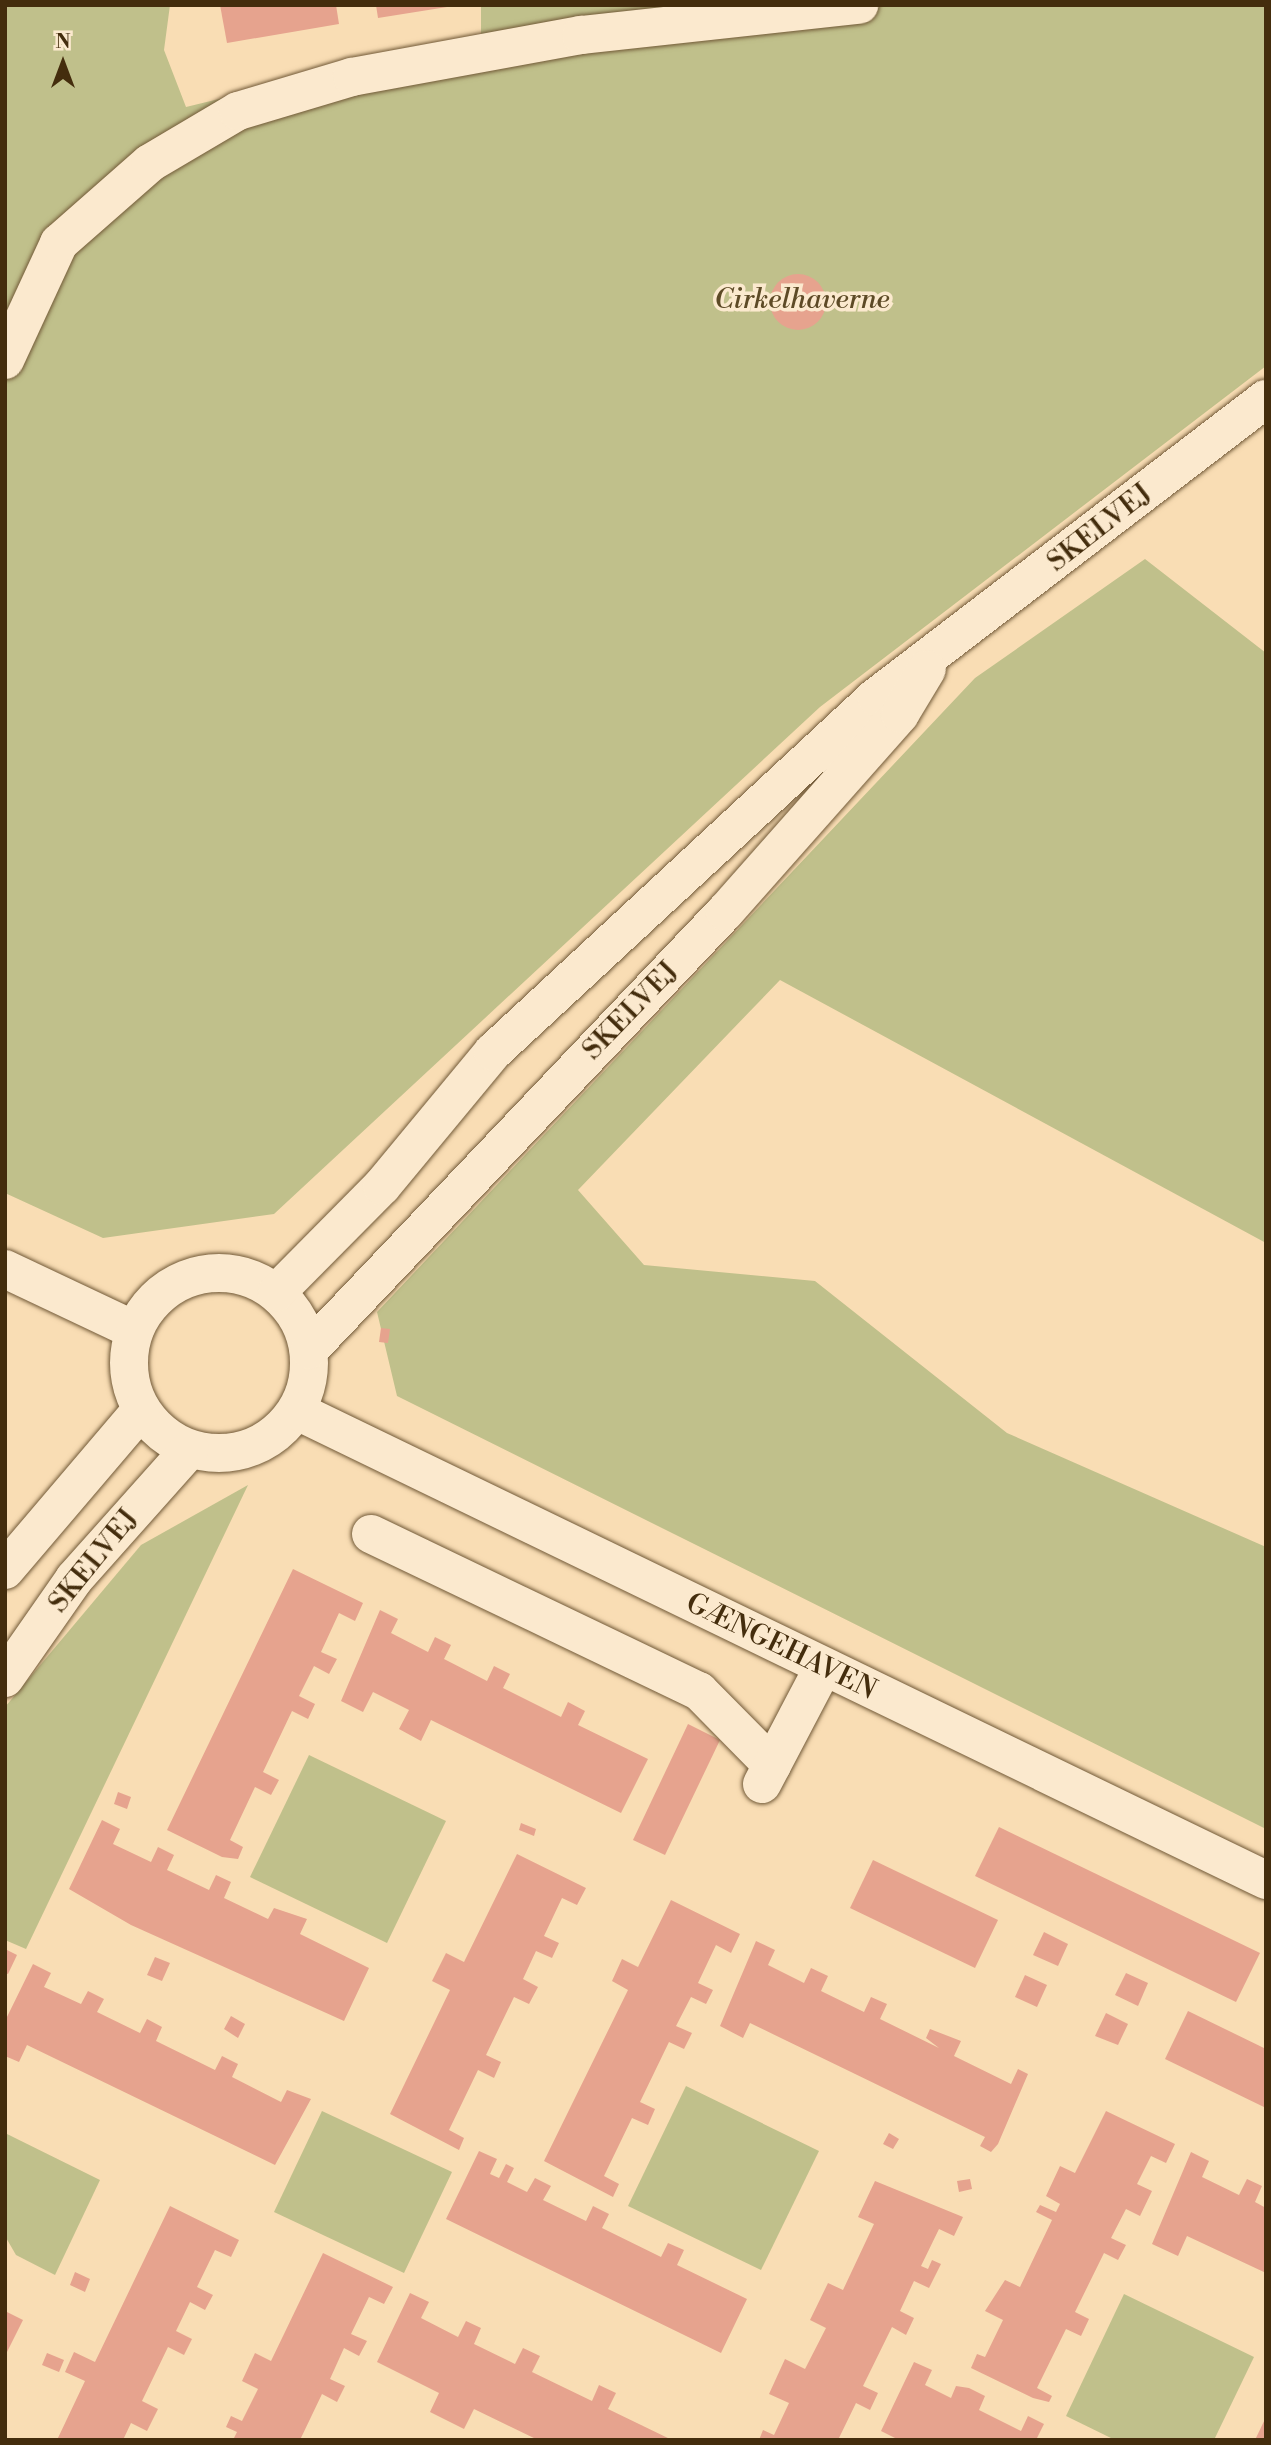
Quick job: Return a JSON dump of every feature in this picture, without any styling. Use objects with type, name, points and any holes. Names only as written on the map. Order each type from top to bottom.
[{"type":"street","points":[[5,360],[59,243],[150,163],[250,107],[352,77],[582,35],[859,5]]},
{"type":"street","name":"SKELVEJ","points":[[276,1292],[382,1186],[493,1052],[876,697],[933,658],[1266,399]]},
{"type":"street","name":"SKELVEJ","points":[[309,1350],[725,912],[900,714],[933,658]]},
{"type":"street","points":[[5,1269],[134,1330]]},
{"type":"street","points":[[198,1275],[241,1275],[276,1292],[300,1322],[309,1350],[309,1381],[297,1411],[274,1436],[237,1452],[190,1449],[163,1434],[141,1410],[130,1381],[134,1330],[156,1297],[198,1275]]},
{"type":"street","points":[[5,1570],[141,1410]]},
{"type":"street","name":"GÆNGEHAVEN","points":[[297,1411],[823,1668],[1266,1880]]},
{"type":"street","name":"SKELVEJ","points":[[5,1678],[74,1579],[190,1449]]},
{"type":"street","points":[[371,1534],[699,1691],[767,1774],[823,1668]]},
{"type":"green space","name":"Cirkelhaverne","points":[[5,5],[170,5],[164,50],[186,107],[481,35],[481,5],[1266,5],[1266,366],[820,707],[274,1214],[103,1238],[5,1193]]},
{"type":"green space","points":[[1145,559],[1266,653],[1266,1243],[780,980],[578,1190],[644,1265],[815,1281],[1007,1433],[1266,1547],[1266,1829],[397,1396],[377,1312],[975,678]]},
{"type":"green space","points":[[248,1485],[26,1949],[5,1940],[5,1707],[141,1545]]},
{"type":"green space","points":[[309,1755],[446,1821],[387,1943],[250,1877]]},
{"type":"green space","points":[[686,2086],[819,2151],[761,2270],[628,2206]]},
{"type":"green space","points":[[322,2111],[452,2172],[404,2273],[274,2212]]},
{"type":"green space","points":[[5,2133],[100,2180],[55,2275],[16,2255],[5,2236]]},
{"type":"green space","points":[[1124,2294],[1254,2357],[1214,2440],[1115,2440],[1066,2416]]},
{"type":"building","points":[[220,5],[336,5],[339,24],[227,43]]},
{"type":"building","points":[[376,5],[447,5],[447,7],[378,18]]},
{"type":"building","points":[[798,274],[813,279],[821,287],[826,302],[821,317],[813,325],[798,330],[783,325],[775,317],[770,302],[775,287],[783,279]]},
{"type":"building","points":[[381,1328],[390,1329],[388,1343],[379,1342]]},
{"type":"building","points":[[293,1569],[363,1603],[355,1621],[339,1613],[321,1652],[337,1659],[329,1674],[314,1666],[299,1696],[315,1704],[308,1719],[292,1711],[263,1772],[279,1780],[271,1795],[255,1787],[230,1840],[243,1847],[238,1859],[222,1857],[167,1830]]},
{"type":"building","points":[[380,1610],[398,1619],[391,1633],[428,1652],[435,1637],[451,1645],[444,1659],[487,1681],[494,1666],[510,1674],[503,1688],[561,1717],[568,1702],[585,1711],[578,1725],[648,1759],[621,1813],[431,1720],[421,1741],[399,1729],[409,1710],[373,1692],[363,1712],[341,1701]]},
{"type":"building","points":[[688,1724],[720,1740],[665,1855],[633,1840]]},
{"type":"building","points":[[118,1792],[131,1797],[127,1809],[114,1804]]},
{"type":"building","points":[[102,1820],[120,1829],[113,1844],[151,1862],[158,1847],[174,1855],[167,1870],[209,1890],[216,1875],[231,1882],[224,1898],[268,1919],[274,1908],[307,1919],[300,1934],[369,1968],[344,2021],[131,1925],[69,1889]]},
{"type":"building","points":[[521,1823],[536,1829],[534,1836],[519,1830]]},
{"type":"building","points":[[999,1827],[1260,1953],[1236,2002],[975,1876]]},
{"type":"building","points":[[517,1854],[586,1888],[577,1905],[562,1898],[544,1936],[559,1943],[552,1958],[536,1951],[523,1979],[538,1987],[529,2004],[514,1997],[486,2055],[501,2062],[494,2078],[478,2070],[449,2130],[464,2138],[459,2150],[390,2114],[450,1990],[432,1981],[446,1953],[464,1962]]},
{"type":"building","points":[[873,1860],[998,1920],[975,1968],[850,1908]]},
{"type":"building","points":[[671,1900],[740,1934],[731,1953],[716,1945],[698,1983],[713,1990],[706,2004],[691,1997],[676,2026],[692,2033],[684,2049],[669,2042],[640,2102],[655,2109],[648,2125],[632,2118],[604,2176],[619,2184],[613,2197],[544,2161],[628,1990],[612,1981],[622,1959],[638,1967]]},
{"type":"building","points":[[1044,1932],[1068,1944],[1058,1966],[1033,1955]]},
{"type":"building","points":[[756,1941],[775,1950],[768,1965],[804,1983],[811,1968],[828,1976],[821,1991],[864,2012],[871,1997],[887,2004],[880,2019],[939,2048],[926,2038],[930,2029],[961,2041],[954,2056],[1011,2084],[1018,2069],[1028,2074],[998,2144],[991,2152],[980,2146],[985,2137],[750,2023],[743,2038],[720,2026]]},
{"type":"building","points":[[5,1949],[17,1955],[8,1974],[5,1973]]},
{"type":"building","points":[[155,1957],[170,1963],[162,1981],[147,1975]]},
{"type":"building","points":[[33,1964],[51,1973],[44,1987],[81,2004],[88,1991],[104,1999],[97,2012],[140,2033],[147,2019],[162,2027],[156,2041],[215,2070],[222,2056],[238,2064],[232,2077],[281,2102],[287,2090],[311,2099],[275,2165],[27,2045],[19,2062],[5,2056],[5,2021]]},
{"type":"building","points":[[1126,1973],[1148,1983],[1138,2006],[1115,1995]]},
{"type":"building","points":[[1025,1975],[1047,1985],[1037,2007],[1015,1997]]},
{"type":"building","points":[[1188,2011],[1266,2049],[1266,2108],[1165,2059]]},
{"type":"building","points":[[1106,2013],[1128,2024],[1118,2045],[1095,2036]]},
{"type":"building","points":[[231,2016],[245,2024],[238,2038],[224,2029]]},
{"type":"building","points":[[1106,2111],[1175,2144],[1166,2163],[1151,2156],[1137,2184],[1152,2191],[1140,2216],[1126,2209],[1111,2238],[1126,2245],[1118,2260],[1104,2253],[1075,2312],[1089,2319],[1081,2336],[1066,2329],[1037,2388],[1052,2396],[1049,2402],[1033,2398],[971,2368],[977,2354],[985,2357],[1003,2320],[985,2311],[1005,2280],[1020,2287],[1052,2220],[1036,2212],[1040,2205],[1056,2212],[1060,2204],[1046,2196],[1060,2166],[1075,2173]]},
{"type":"building","points":[[889,2133],[899,2139],[893,2149],[883,2144]]},
{"type":"building","points":[[479,2151],[497,2159],[490,2174],[499,2178],[506,2164],[514,2168],[507,2182],[527,2192],[535,2178],[551,2186],[543,2200],[586,2221],[593,2206],[609,2214],[602,2228],[661,2257],[668,2243],[684,2250],[677,2265],[747,2299],[721,2353],[446,2219]]},
{"type":"building","points":[[1191,2152],[1209,2161],[1202,2177],[1239,2195],[1247,2179],[1262,2186],[1255,2202],[1266,2208],[1266,2273],[1187,2236],[1178,2256],[1152,2244]]},
{"type":"building","points":[[970,2179],[972,2189],[959,2192],[957,2181]]},
{"type":"building","points":[[875,2181],[963,2217],[954,2236],[939,2229],[921,2266],[928,2269],[932,2260],[941,2264],[929,2288],[914,2281],[900,2311],[914,2318],[906,2335],[892,2327],[863,2386],[878,2393],[870,2410],[856,2403],[838,2440],[759,2440],[763,2430],[774,2435],[789,2403],[769,2394],[785,2359],[805,2369],[826,2328],[810,2320],[828,2283],[843,2290],[874,2224],[858,2217]]},
{"type":"building","points":[[170,2206],[239,2240],[231,2257],[215,2250],[197,2287],[213,2295],[205,2310],[190,2302],[176,2331],[192,2339],[184,2355],[168,2347],[142,2401],[158,2409],[147,2431],[131,2423],[123,2440],[57,2440],[85,2381],[65,2372],[74,2352],[95,2362]]},
{"type":"building","points":[[323,2253],[393,2287],[384,2304],[369,2297],[351,2334],[367,2341],[359,2356],[344,2348],[330,2379],[345,2386],[337,2402],[322,2394],[300,2440],[233,2440],[237,2432],[226,2427],[231,2416],[242,2421],[258,2389],[242,2381],[255,2353],[271,2361]]},
{"type":"building","points":[[75,2272],[90,2279],[85,2292],[70,2285]]},
{"type":"building","points":[[410,2293],[429,2302],[421,2318],[458,2337],[466,2321],[481,2328],[474,2344],[515,2364],[523,2348],[540,2356],[532,2372],[592,2401],[599,2385],[616,2393],[608,2409],[672,2440],[538,2440],[474,2409],[464,2429],[430,2412],[439,2393],[377,2362]]},
{"type":"building","points":[[5,2311],[23,2320],[5,2356]]},
{"type":"building","points":[[47,2353],[64,2360],[59,2372],[42,2365]]},
{"type":"building","points":[[914,2362],[932,2370],[925,2385],[951,2398],[956,2386],[969,2388],[985,2396],[979,2410],[1021,2431],[1028,2416],[1044,2424],[1036,2440],[899,2440],[881,2431]]},
{"type":"building","points":[[1266,2417],[1266,2440],[1255,2440]]}]
